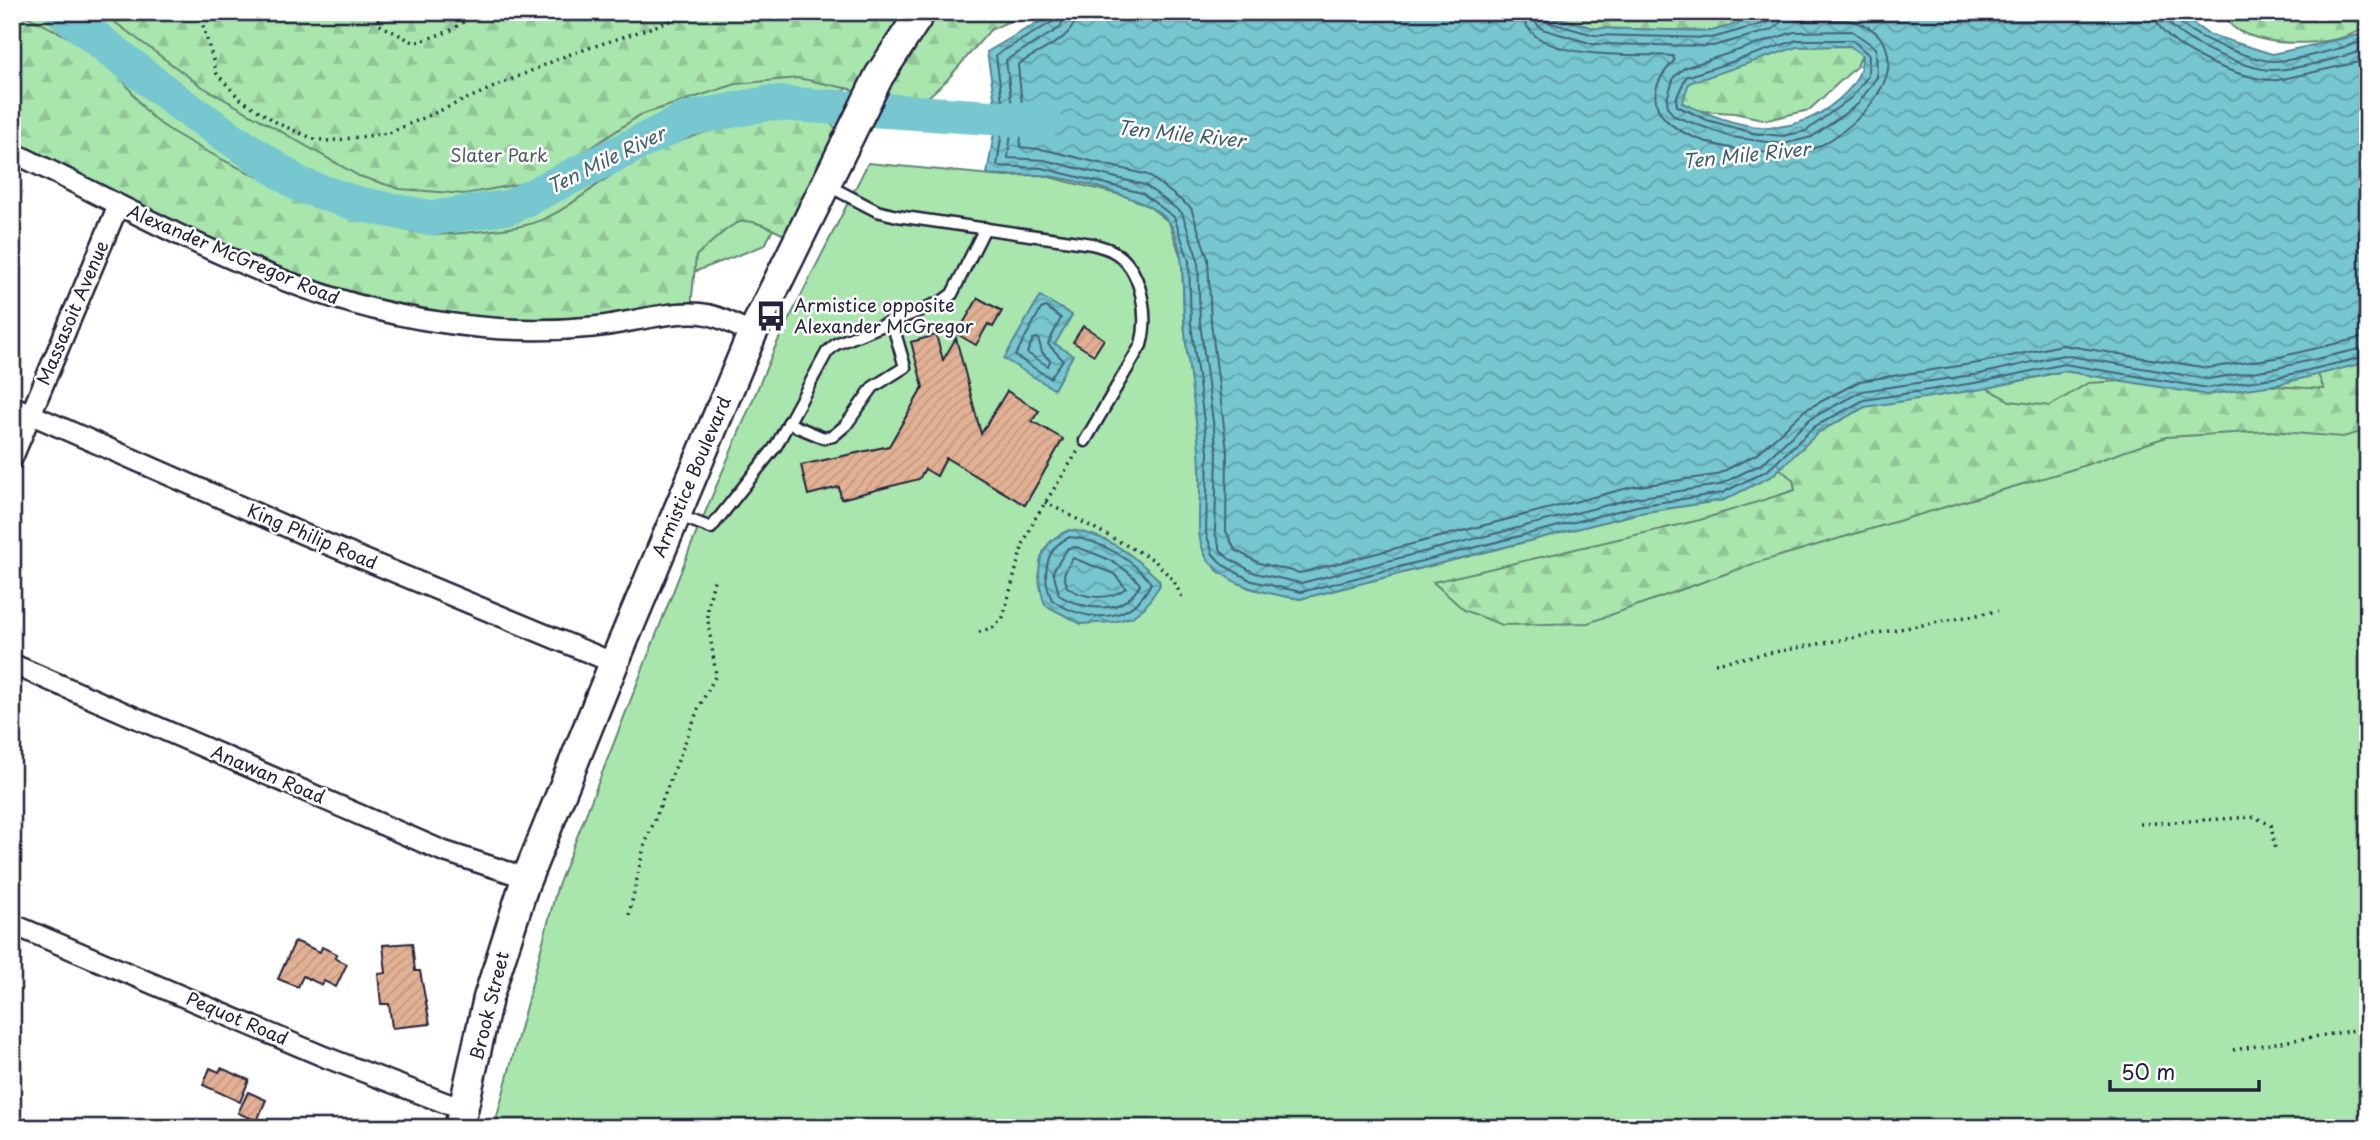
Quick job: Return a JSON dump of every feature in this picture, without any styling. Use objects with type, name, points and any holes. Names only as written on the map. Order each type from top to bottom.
[{"type":"main road","name":"Armistice Boulevard","points":[[525,882],[752,334],[879,76],[902,12]]},
{"type":"main road","name":"Armistice Boulevard","points":[[879,76],[920,12]]},
{"type":"main road","name":"Brook Street","points":[[461,1119],[488,998],[525,882]]},
{"type":"street","name":"Alexander McGregor Road","points":[[12,152],[118,206],[296,285],[341,301],[440,323],[538,330],[592,327],[693,313],[726,319],[752,334]]},
{"type":"street","name":"Massasoit Avenue","points":[[12,459],[118,206]]},
{"type":"street","name":"King Philip Road","points":[[12,406],[303,534],[614,663]]},
{"type":"street","name":"Anawan Road","points":[[12,664],[443,851],[525,882]]},
{"type":"street","name":"Pequot Road","points":[[12,924],[326,1057],[461,1119]]},
{"type":"lane","points":[[826,184],[877,211],[1092,244],[1114,252],[1127,263],[1137,279],[1144,317],[1141,345],[1084,441]]},
{"type":"lane","points":[[676,514],[711,528],[753,478],[788,423],[827,352],[836,344],[891,319],[941,302],[952,293],[985,228]]},
{"type":"lane","points":[[788,423],[824,438],[833,436],[846,425],[873,387],[905,367],[891,319]]},
{"type":"path","points":[[200,12],[217,74],[239,98],[279,124],[314,139],[329,141],[389,133],[565,56],[698,12]]},
{"type":"path","points":[[377,12],[378,24],[415,43],[450,31],[478,12]]},
{"type":"path","points":[[978,632],[994,626],[1003,617],[1023,544],[1045,502],[1084,441]]},
{"type":"path","points":[[1045,502],[1154,560],[1172,580],[1182,597]]},
{"type":"path","points":[[629,915],[640,857],[699,707],[716,675],[708,621],[715,576]]},
{"type":"path","points":[[1715,663],[1998,611]]},
{"type":"path","points":[[2140,824],[2254,817],[2272,825],[2275,849]]},
{"type":"path","points":[[2233,1050],[2368,1028]]},
{"type":"green space","name":"Slater Park","points":[[12,12],[885,12],[765,245],[631,296],[240,222]]},
{"type":"green space","points":[[12,12],[19,12],[98,55],[114,69],[153,118],[188,141],[261,178],[345,213],[422,233],[451,234],[496,230],[539,221],[638,159],[678,142],[731,125],[758,119],[807,116],[829,122],[847,137],[794,240],[761,224],[741,222],[723,232],[696,256],[691,307],[607,326],[389,313],[12,160]]},
{"type":"green space","points":[[101,12],[1029,12],[990,30],[947,80],[919,105],[887,111],[867,102],[850,89],[798,78],[736,84],[640,115],[564,166],[519,184],[465,194],[400,189],[359,176],[201,86]]},
{"type":"green space","points":[[1519,12],[1881,12],[1857,66],[1809,110],[1767,120],[1734,113],[1684,110]]},
{"type":"green space","points":[[2219,12],[2368,12],[2368,26],[2339,38],[2304,43],[2286,42],[2253,37],[2239,31]]},
{"type":"green space","points":[[868,163],[1002,176],[1041,175],[1141,200],[1169,222],[1182,261],[1184,324],[1201,453],[1199,534],[1207,559],[1218,571],[1249,588],[1300,599],[1639,513],[1724,500],[1819,432],[1983,389],[2064,371],[2207,395],[2368,362],[2368,1128],[494,1128],[557,888],[691,546],[776,345]]},
{"type":"green space","points":[[2368,324],[2368,430],[2343,437],[2269,431],[2166,437],[2077,468],[1756,563],[1588,623],[1502,625],[1464,610],[1433,582],[1700,520],[1795,490],[1793,480],[1747,440],[1740,399],[1974,381],[2010,401],[2050,406],[2088,383],[2159,379],[2324,389],[2312,360]]},
{"type":"water","points":[[1055,12],[1539,12],[1594,28],[1712,31],[1778,12],[2176,12],[2208,34],[2272,54],[2368,33],[2368,362],[2280,384],[2207,395],[2064,371],[1983,389],[1865,407],[1819,432],[1772,476],[1724,500],[1639,513],[1300,599],[1276,595],[1228,578],[1209,561],[1201,545],[1199,445],[1185,337],[1182,266],[1174,230],[1159,213],[1108,190],[1040,175],[987,174],[997,116],[987,52]],"holes":[[[1850,46],[1862,55],[1858,75],[1848,90],[1819,114],[1800,122],[1781,127],[1743,124],[1682,103],[1689,83],[1797,47]]]},
{"type":"water","points":[[1040,296],[1072,315],[1055,344],[1073,355],[1054,389],[1004,359]]},
{"type":"water","points":[[1069,530],[1095,536],[1118,547],[1159,580],[1160,585],[1145,607],[1132,617],[1113,622],[1081,624],[1045,605],[1039,572],[1043,552],[1049,543]]},
{"type":"building","points":[[978,298],[1002,311],[993,327],[988,324],[976,345],[957,334]]},
{"type":"building","points":[[1083,326],[1104,339],[1094,355],[1073,342]]},
{"type":"building","points":[[936,335],[943,360],[956,338],[981,434],[1007,391],[1039,411],[1032,421],[1063,439],[1025,505],[946,458],[937,476],[925,469],[919,479],[841,499],[839,487],[808,495],[801,465],[889,446],[923,387],[911,342]]},
{"type":"building","points":[[295,941],[320,952],[322,947],[337,954],[335,958],[347,964],[336,987],[324,981],[322,985],[303,976],[298,987],[278,979]]},
{"type":"building","points":[[412,943],[415,971],[420,971],[430,1024],[392,1028],[389,1004],[381,1004],[378,974],[386,973],[383,945]]},
{"type":"building","points":[[210,1068],[219,1072],[221,1068],[249,1080],[240,1102],[203,1085]]},
{"type":"building","points":[[248,1092],[266,1100],[257,1121],[238,1113]]},
{"type":"waterway","name":"Ten Mile River","points":[[63,12],[179,103],[300,185],[358,204],[432,218],[510,207],[687,119],[770,103],[1045,121]]},
{"type":"place","name":"Armistice opposite Alexander McGregor","points":[[771,316]]}]
